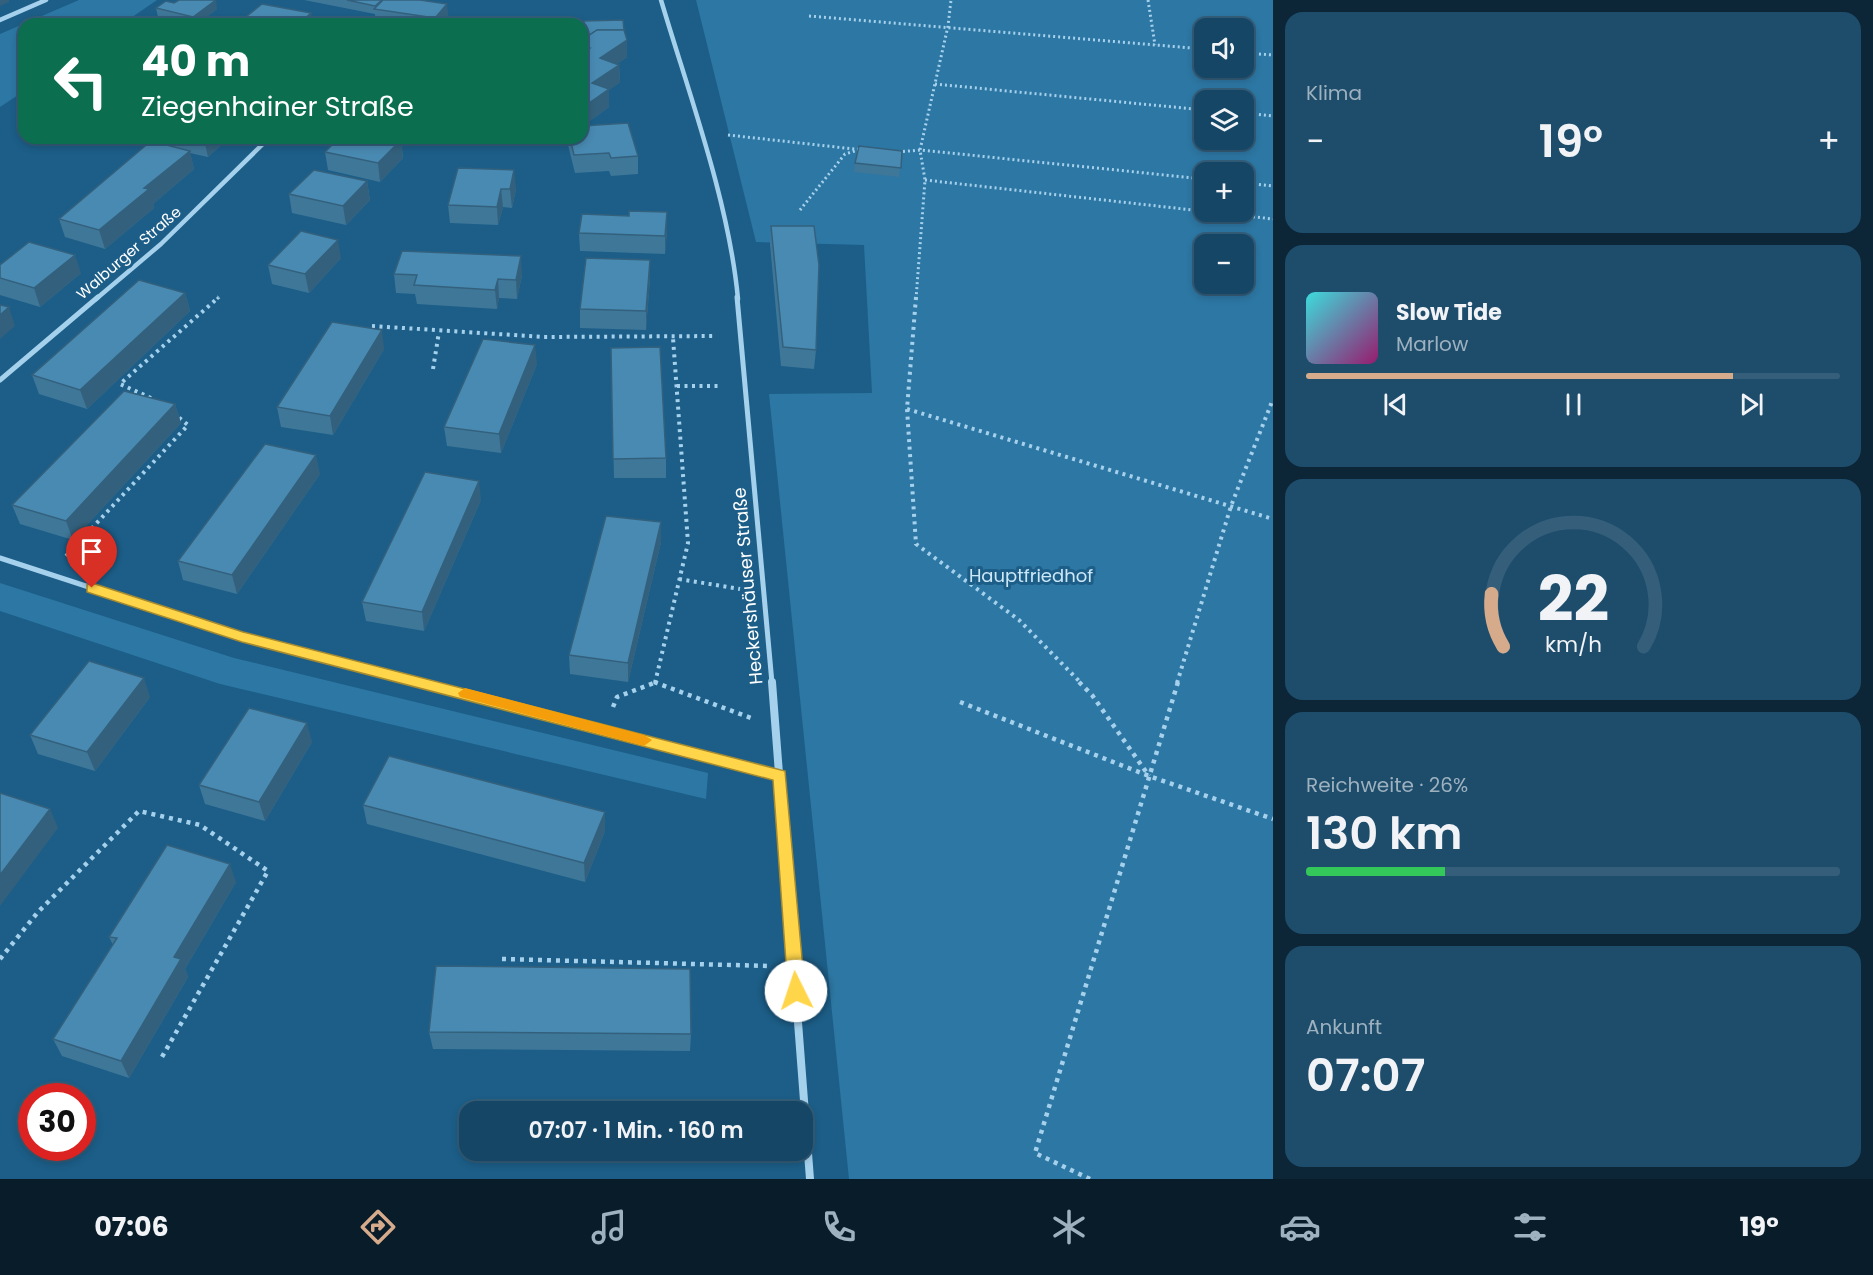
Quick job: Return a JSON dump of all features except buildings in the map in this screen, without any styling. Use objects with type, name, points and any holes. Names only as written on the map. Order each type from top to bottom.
[{"type":"street","points":[[0,20],[46,0]]},
{"type":"street","name":"Heckershäuser Straße","points":[[661,0],[701,134],[734,259],[780,776],[810,1179]]},
{"type":"street","name":"Walburger Straße","points":[[0,380],[161,244],[263,144]]},
{"type":"street","points":[[0,558],[242,637],[780,776]]},
{"type":"path","points":[[951,0],[948,27],[920,150],[926,180],[907,409],[916,544],[1019,620],[1092,694],[1149,776]]},
{"type":"path","points":[[1148,0],[1155,45]]},
{"type":"path","points":[[809,16],[1194,48]]},
{"type":"path","points":[[1254,54],[1273,55]]},
{"type":"path","points":[[935,84],[1194,109]]},
{"type":"path","points":[[1254,114],[1273,116]]},
{"type":"path","points":[[701,134],[869,150]]},
{"type":"path","points":[[800,210],[845,154],[858,149]]},
{"type":"path","points":[[889,151],[920,150],[1194,178]]},
{"type":"path","points":[[926,180],[1273,219]]},
{"type":"path","points":[[1254,184],[1273,186]]},
{"type":"path","points":[[161,403],[120,384],[219,296]]},
{"type":"path","points":[[372,326],[439,332],[673,338],[741,334]]},
{"type":"path","points":[[433,369],[439,332]]},
{"type":"path","points":[[654,683],[688,543],[673,338]]},
{"type":"path","points":[[677,386],[746,386]]},
{"type":"path","points":[[1089,1179],[1035,1154],[1231,506],[1273,399]]},
{"type":"path","points":[[907,409],[1273,519]]},
{"type":"path","points":[[50,574],[188,425],[170,411]]},
{"type":"path","points":[[679,579],[764,593]]},
{"type":"path","points":[[603,730],[617,697],[654,683],[756,720],[775,721]]},
{"type":"path","points":[[960,702],[1149,776],[1273,819]]},
{"type":"path","points":[[0,959],[38,912],[139,811],[200,825],[268,871],[162,1057]]},
{"type":"path","points":[[502,959],[794,967]]},
{"type":"green space","points":[[79,0],[157,0],[131,18],[37,18]]},
{"type":"green space","name":"Hauptfriedhof","points":[[696,0],[1273,0],[1273,1179],[849,1179],[769,394],[872,393],[864,245],[756,242]]},
{"type":"green space","points":[[18,26],[18,95],[0,107],[0,34]]},
{"type":"green space","points":[[0,583],[234,658],[708,773],[706,799],[220,684],[0,611]]},
{"type":"slow traffic","points":[[465,693],[644,740]]},
{"type":"route","points":[[92,588],[242,637],[780,776],[796,991]]}]
